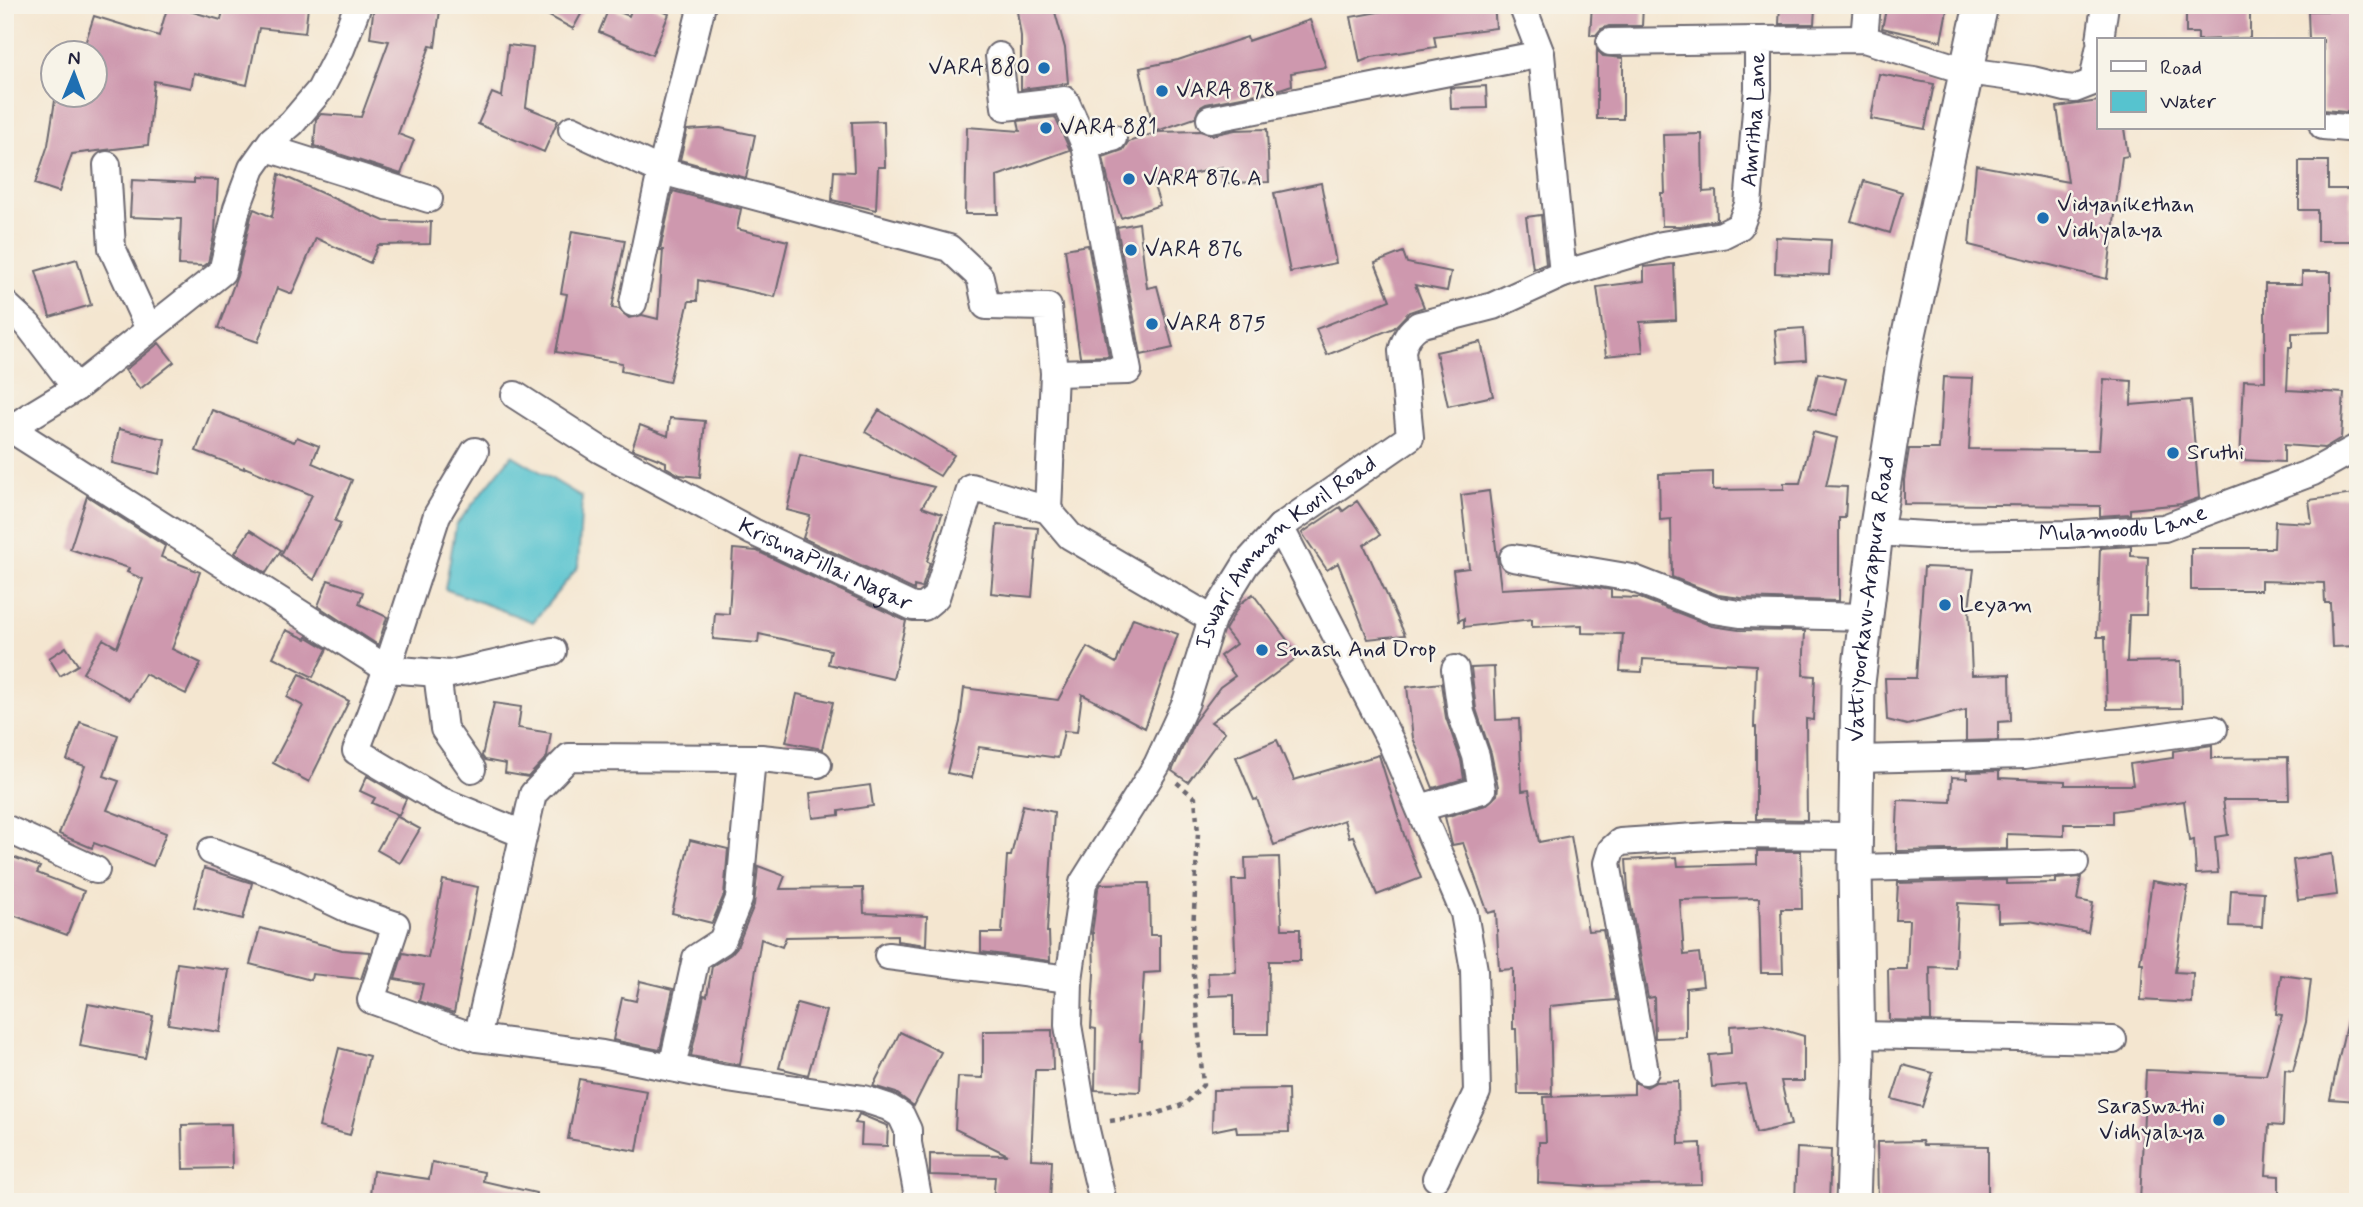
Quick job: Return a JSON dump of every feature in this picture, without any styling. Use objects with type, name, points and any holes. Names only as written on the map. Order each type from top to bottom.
[{"type":"street","points":[[358,5],[341,49],[320,90],[252,168],[237,208],[222,272],[76,388],[8,431],[387,669],[450,674],[552,651]]},
{"type":"street","points":[[632,303],[702,5]]},
{"type":"street","points":[[1522,5],[1541,54],[1563,274]]},
{"type":"street","points":[[1864,39],[1867,5]]},
{"type":"street","name":"Vattiyoorkavu-Arappura Road","points":[[1853,1202],[1857,1035],[1855,852],[1858,683],[1876,532],[1904,356],[1981,5]]},
{"type":"street","points":[[2100,38],[2105,5]]},
{"type":"street","name":"Amritha Lane","points":[[1563,274],[1662,245],[1722,235],[1740,226],[1748,205],[1758,88],[1758,40],[1864,39],[1967,71],[2033,80],[2065,89],[2096,83]]},
{"type":"street","points":[[1610,42],[1758,40]]},
{"type":"street","points":[[1210,120],[1541,54]]},
{"type":"street","points":[[999,56],[1005,107],[1065,100],[1085,145],[1128,371],[1054,373]]},
{"type":"street","points":[[2324,126],[2358,129]]},
{"type":"street","points":[[572,130],[661,171],[949,248],[981,277],[986,306],[1048,307],[1054,373],[1048,510],[1070,536],[1212,619]]},
{"type":"street","points":[[1085,145],[1113,138]]},
{"type":"street","points":[[267,148],[429,200]]},
{"type":"street","points":[[107,165],[112,248],[149,330]]},
{"type":"street","name":"Iswari Amman Kovil Road","points":[[1103,1202],[1085,1126],[1068,1025],[1069,979],[1083,883],[1157,765],[1186,702],[1212,619],[1247,564],[1280,527],[1410,436],[1402,351],[1404,340],[1411,330],[1419,325],[1493,306],[1563,274]]},
{"type":"street","points":[[5,304],[28,325],[76,388]]},
{"type":"street","name":"KrishnaPillai Nagar","points":[[515,395],[600,449],[753,532],[913,607],[924,607],[936,597],[971,487],[1048,510]]},
{"type":"street","name":"Mulamoodu Lane","points":[[1876,532],[1942,536],[2067,534],[2164,528],[2313,472],[2358,447]]},
{"type":"street","points":[[474,451],[437,515],[387,669],[356,751],[437,799],[523,834]]},
{"type":"street","points":[[1280,527],[1391,742],[1464,913],[1475,970],[1477,1092],[1436,1178]]},
{"type":"street","points":[[1513,558],[1632,578],[1714,610],[1740,614],[1867,617]]},
{"type":"street","points":[[1420,808],[1482,790],[1476,756],[1461,713],[1455,668]]},
{"type":"street","points":[[437,673],[444,729],[472,769]]},
{"type":"street","points":[[1857,759],[2025,755],[2214,729]]},
{"type":"street","points":[[477,1038],[533,794],[569,757],[752,758],[818,764]]},
{"type":"street","points":[[673,1068],[696,958],[722,941],[739,899],[752,758]]},
{"type":"street","points":[[5,828],[96,870]]},
{"type":"street","points":[[1645,1071],[1607,863],[1611,850],[1620,842],[1726,835],[1855,852],[2075,863]]},
{"type":"street","points":[[211,851],[281,877],[348,909],[396,925],[371,1000],[477,1038],[602,1054],[721,1078],[864,1099],[888,1107],[901,1115],[908,1130],[919,1202]]},
{"type":"street","points":[[888,956],[1069,979]]},
{"type":"street","points":[[1857,1035],[2113,1040]]},
{"type":"path","points":[[1085,1126],[1152,1115],[1185,1104],[1203,1085],[1192,951],[1198,833],[1195,798],[1157,765]]},
{"type":"water","points":[[512,455],[582,497],[578,567],[533,622],[445,589],[456,525]]},
{"type":"building","points":[[168,5],[221,20],[224,5],[308,7],[305,33],[259,28],[247,85],[194,73],[191,88],[154,81],[148,145],[72,154],[59,192],[35,184],[48,145],[54,108],[108,108],[108,38],[87,38],[94,16],[159,36]]},
{"type":"building","points":[[374,5],[440,10],[435,47],[430,46],[398,134],[414,140],[401,174],[314,146],[316,119],[321,114],[361,117],[389,41],[370,38]]},
{"type":"building","points":[[529,5],[586,5],[573,29]]},
{"type":"building","points":[[633,5],[649,5],[669,14],[652,55],[599,32],[609,8],[629,16]]},
{"type":"building","points":[[1016,5],[1053,5],[1065,48],[1068,83],[1021,89],[1021,36]]},
{"type":"building","points":[[1416,5],[1494,5],[1496,28],[1434,36],[1436,47],[1372,57],[1360,62],[1351,17]]},
{"type":"building","points":[[1592,5],[1643,5],[1642,26],[1609,26],[1596,35],[1590,35]]},
{"type":"building","points":[[1780,5],[1815,8],[1814,24],[1779,24]]},
{"type":"building","points":[[1887,5],[1948,5],[1941,41],[1882,28]]},
{"type":"building","points":[[2186,5],[2250,5],[2250,38],[2198,38],[2198,33],[2186,33]]},
{"type":"building","points":[[2308,11],[2358,11],[2358,113],[2324,110],[2324,38],[2309,38]]},
{"type":"building","points":[[1310,20],[1326,67],[1291,73],[1292,85],[1277,90],[1206,104],[1199,108],[1195,118],[1154,132],[1140,68],[1178,60],[1247,37],[1248,41]]},
{"type":"building","points":[[508,45],[533,48],[526,107],[558,120],[544,152],[478,124],[492,93],[502,97]]},
{"type":"building","points":[[1597,50],[1603,56],[1623,58],[1623,119],[1597,119]]},
{"type":"building","points":[[1879,74],[1934,84],[1925,129],[1871,119]]},
{"type":"building","points":[[1486,86],[1487,108],[1451,109],[1450,88]]},
{"type":"building","name":"Vidyanikethan Vidhyalaya","points":[[2097,101],[2097,130],[2124,130],[2128,156],[2122,157],[2107,279],[1969,245],[1976,165],[2068,182],[2057,107]]},
{"type":"building","points":[[1055,117],[1070,150],[997,176],[998,214],[965,214],[967,127],[1020,131],[1018,121]]},
{"type":"building","points":[[884,121],[885,167],[878,167],[876,210],[832,200],[834,171],[854,172],[852,122]]},
{"type":"building","points":[[720,128],[755,135],[746,178],[680,160],[687,130]]},
{"type":"building","points":[[1267,129],[1269,182],[1222,183],[1222,167],[1153,183],[1160,205],[1121,218],[1103,157],[1123,150],[1128,142],[1158,132],[1200,131],[1212,135],[1235,130]]},
{"type":"building","points":[[1702,134],[1703,192],[1716,191],[1717,220],[1662,226],[1661,193],[1665,193],[1663,135]]},
{"type":"building","points":[[2299,161],[2328,161],[2328,189],[2351,189],[2351,241],[2317,241],[2317,210],[2299,210]]},
{"type":"building","points":[[279,174],[384,221],[431,222],[430,244],[378,245],[370,263],[316,238],[292,294],[277,288],[258,342],[218,328],[237,276],[254,209],[272,217]]},
{"type":"building","points":[[194,179],[218,180],[215,231],[208,263],[204,266],[179,265],[181,219],[130,217],[132,180],[194,183]]},
{"type":"building","points":[[1864,181],[1902,192],[1890,233],[1851,221]]},
{"type":"building","points":[[1321,183],[1336,263],[1290,272],[1274,193]]},
{"type":"building","points":[[673,191],[741,209],[737,229],[788,241],[775,297],[698,280],[697,301],[689,301],[669,382],[621,371],[622,363],[556,352],[567,294],[561,293],[572,231],[625,240],[612,308],[619,309],[629,318],[642,315],[658,319],[663,250],[660,250]]},
{"type":"building","points":[[1541,215],[1546,264],[1533,269],[1526,217]]},
{"type":"building","points":[[1139,223],[1147,288],[1157,286],[1173,348],[1141,355],[1117,227]]},
{"type":"building","points":[[1776,237],[1831,240],[1829,275],[1775,273]]},
{"type":"building","points":[[1088,245],[1109,356],[1080,357],[1065,249]]},
{"type":"building","points":[[1403,252],[1407,263],[1451,272],[1447,291],[1415,285],[1424,307],[1409,312],[1394,328],[1327,355],[1316,329],[1390,300],[1375,263]]},
{"type":"building","points":[[77,259],[91,305],[50,317],[36,271]]},
{"type":"building","points":[[1674,264],[1676,320],[1640,322],[1643,352],[1606,356],[1597,287],[1644,281],[1644,267]]},
{"type":"building","points":[[2302,272],[2331,272],[2331,332],[2292,333],[2287,390],[2344,393],[2341,438],[2324,448],[2284,445],[2284,462],[2240,460],[2244,380],[2265,381],[2265,284],[2302,284]]},
{"type":"building","points":[[1804,328],[1806,360],[1778,362],[1775,330]]},
{"type":"building","points":[[1481,342],[1493,396],[1448,406],[1436,352]]},
{"type":"building","points":[[159,343],[174,362],[140,389],[125,370]]},
{"type":"building","points":[[1818,373],[1846,379],[1837,415],[1809,408]]},
{"type":"building","points":[[1943,377],[1973,378],[1969,449],[2099,450],[2104,379],[2132,381],[2131,405],[2191,400],[2199,498],[2182,504],[2130,509],[2130,514],[2100,516],[2100,506],[1904,504],[1904,480],[1909,449],[1939,449]]},
{"type":"building","points":[[212,410],[294,442],[297,437],[319,446],[312,463],[352,480],[335,521],[341,523],[314,580],[281,555],[312,495],[196,451]]},
{"type":"building","points":[[879,410],[954,455],[940,476],[865,432]]},
{"type":"building","points":[[670,418],[705,421],[700,477],[680,475],[666,467],[666,462],[632,449],[640,425],[668,436]]},
{"type":"building","points":[[119,429],[165,439],[159,474],[112,463]]},
{"type":"building","points":[[1813,432],[1837,438],[1826,486],[1847,487],[1845,518],[1839,518],[1839,601],[1718,595],[1672,577],[1671,519],[1660,520],[1659,474],[1713,472],[1713,490],[1784,489],[1784,483],[1800,483]]},
{"type":"building","points":[[800,455],[934,487],[922,507],[942,514],[927,561],[930,563],[922,588],[914,586],[914,590],[803,538],[810,516],[787,510]]},
{"type":"building","points":[[1489,491],[1501,589],[1581,585],[1611,590],[1611,597],[1640,598],[1712,626],[1739,630],[1805,631],[1803,675],[1815,676],[1813,720],[1806,719],[1807,820],[1756,819],[1756,665],[1643,659],[1642,672],[1620,671],[1623,634],[1582,633],[1582,625],[1532,627],[1532,619],[1464,627],[1464,618],[1459,621],[1453,570],[1469,568],[1461,495]]},
{"type":"building","points":[[2354,494],[2358,516],[2358,646],[2332,647],[2330,603],[2325,603],[2324,583],[2261,581],[2261,590],[2191,590],[2191,548],[2274,548],[2275,521],[2312,523],[2309,500]]},
{"type":"building","points":[[87,496],[165,546],[161,557],[200,572],[172,649],[201,663],[186,694],[145,674],[130,700],[83,673],[103,639],[117,647],[143,579],[127,572],[129,568],[70,549]]},
{"type":"building","points":[[1357,501],[1380,535],[1364,545],[1405,635],[1368,639],[1338,563],[1327,570],[1302,533],[1340,507],[1343,511]]},
{"type":"building","points":[[997,525],[1038,528],[1032,597],[991,593]]},
{"type":"building","points":[[250,530],[281,550],[266,573],[235,553]]},
{"type":"building","points":[[2131,546],[2131,556],[2148,557],[2146,615],[2129,615],[2127,662],[2181,661],[2182,708],[2107,709],[2105,637],[2097,637],[2100,548]]},
{"type":"building","points":[[733,549],[757,551],[906,621],[893,679],[828,664],[831,650],[759,634],[758,643],[713,639],[715,613],[729,614]]},
{"type":"building","points":[[1924,567],[1974,569],[1969,607],[1972,675],[2010,674],[2011,721],[1998,722],[1998,740],[1966,741],[1966,710],[1907,725],[1887,720],[1885,678],[1916,678]]},
{"type":"building","points":[[328,580],[363,592],[359,604],[387,617],[378,645],[318,606]]},
{"type":"building","name":"Smash And Drop","points":[[1253,594],[1299,656],[1211,722],[1225,732],[1188,782],[1172,771],[1194,722],[1220,687],[1235,676],[1220,656],[1236,644],[1225,630],[1240,604]]},
{"type":"building","points":[[1133,618],[1178,634],[1145,728],[1082,694],[1077,732],[1064,731],[1058,758],[979,747],[972,778],[947,773],[960,722],[964,688],[1058,700],[1087,647],[1116,663]]},
{"type":"building","points":[[286,630],[306,639],[307,637],[327,649],[313,677],[273,657]]},
{"type":"building","points":[[66,647],[78,665],[60,676],[49,658]]},
{"type":"building","points":[[1494,667],[1496,720],[1519,719],[1522,791],[1529,790],[1539,842],[1571,836],[1588,931],[1603,930],[1616,1000],[1550,1006],[1552,1094],[1518,1094],[1516,1029],[1513,1029],[1513,969],[1499,970],[1496,911],[1488,913],[1463,843],[1452,845],[1445,817],[1486,805],[1497,795],[1498,787],[1491,753],[1476,709],[1471,668]]},
{"type":"building","points":[[300,674],[349,701],[309,782],[273,763],[303,706],[287,697]]},
{"type":"building","points":[[1441,683],[1446,718],[1461,760],[1464,779],[1433,788],[1413,738],[1407,687]]},
{"type":"building","points":[[797,694],[833,702],[822,749],[786,742]]},
{"type":"building","points":[[494,703],[521,707],[518,728],[551,733],[547,757],[528,777],[505,773],[506,764],[485,760],[482,756]]},
{"type":"building","points":[[80,722],[118,735],[104,776],[119,781],[107,810],[166,833],[153,866],[94,843],[92,848],[59,834],[85,766],[67,760]]},
{"type":"building","points":[[1277,740],[1294,780],[1379,755],[1405,838],[1421,878],[1377,895],[1353,836],[1349,837],[1344,820],[1274,845],[1257,799],[1254,800],[1236,757]]},
{"type":"building","points":[[2212,745],[2212,758],[2288,757],[2289,800],[2223,800],[2228,835],[2215,837],[2218,873],[2196,874],[2194,840],[2189,841],[2184,801],[2113,811],[2113,824],[2064,824],[2064,836],[2007,834],[2007,849],[1896,851],[1898,800],[1951,802],[1952,777],[1967,778],[1967,772],[1999,771],[1999,778],[2065,781],[2065,785],[2133,785],[2130,764],[2173,758],[2173,751]]},
{"type":"building","points":[[367,776],[406,799],[399,815],[372,803],[375,798],[360,791]]},
{"type":"building","points":[[870,785],[873,806],[839,811],[839,815],[813,818],[810,793]]},
{"type":"building","points":[[1023,805],[1054,812],[1047,932],[1050,961],[981,952],[981,933],[1002,933],[1007,856],[1011,856]]},
{"type":"building","points":[[396,816],[420,829],[400,863],[377,850]]},
{"type":"building","points":[[690,840],[728,849],[724,895],[712,923],[672,913]]},
{"type":"building","points":[[1757,851],[1801,851],[1802,909],[1781,909],[1783,973],[1761,973],[1759,898],[1680,900],[1684,955],[1699,953],[1703,986],[1686,988],[1686,1037],[1655,1038],[1654,997],[1648,998],[1628,889],[1626,860],[1677,857],[1678,866],[1757,864]]},
{"type":"building","points":[[5,854],[40,867],[37,873],[84,891],[67,935],[5,912]]},
{"type":"building","points":[[2332,854],[2337,895],[2298,900],[2293,860]]},
{"type":"building","points":[[1279,857],[1282,929],[1300,929],[1300,961],[1269,961],[1268,1034],[1234,1034],[1234,995],[1209,996],[1208,973],[1236,972],[1232,880],[1246,880],[1245,858]]},
{"type":"building","points":[[758,866],[785,876],[780,889],[863,888],[864,913],[927,916],[926,945],[897,941],[897,935],[786,937],[782,947],[761,939],[740,1065],[691,1056],[712,966],[737,947],[754,905]]},
{"type":"building","points":[[204,868],[252,883],[243,919],[194,907]]},
{"type":"building","points":[[2081,877],[2077,900],[2093,903],[2088,932],[2030,921],[1998,922],[1998,905],[1958,903],[1955,968],[1930,967],[1931,1021],[1889,1020],[1888,969],[1907,969],[1909,920],[1896,920],[1898,883],[2006,880],[2006,884],[2056,883],[2056,879]]},
{"type":"building","points":[[443,880],[478,887],[454,1013],[419,1001],[423,984],[395,979],[403,953],[428,958]]},
{"type":"building","points":[[2152,881],[2188,887],[2175,972],[2193,973],[2192,1003],[2141,1000],[2143,963],[2140,963]]},
{"type":"building","points":[[1149,883],[1150,935],[1160,935],[1160,972],[1144,973],[1140,1092],[1095,1090],[1096,1029],[1091,1028],[1094,974],[1092,933],[1098,889],[1101,884]]},
{"type":"building","points":[[2231,890],[2264,892],[2262,927],[2229,926]]},
{"type":"building","points":[[260,928],[342,950],[370,952],[361,979],[312,974],[311,980],[250,964]]},
{"type":"building","points":[[177,963],[229,970],[220,1032],[168,1024]]},
{"type":"building","name":"Saraswathi Vidhyalaya","points":[[2281,975],[2311,979],[2306,1022],[2293,1071],[2285,1070],[2283,1126],[2269,1125],[2266,1175],[2279,1176],[2279,1202],[2140,1202],[2146,1070],[2266,1075],[2282,1015],[2276,1014]]},
{"type":"building","points":[[640,981],[673,989],[660,1050],[613,1040],[622,998],[636,1001]]},
{"type":"building","points":[[797,1003],[826,1011],[808,1075],[779,1068]]},
{"type":"building","points":[[88,1004],[153,1016],[145,1058],[80,1046]]},
{"type":"building","points":[[2348,1016],[2358,1017],[2358,1101],[2330,1099]]},
{"type":"building","points":[[1763,1024],[1804,1036],[1804,1081],[1781,1081],[1791,1125],[1756,1133],[1745,1084],[1712,1087],[1709,1055],[1731,1053],[1730,1026]]},
{"type":"building","points":[[1052,1030],[1053,1070],[1035,1070],[1031,1159],[1052,1160],[1050,1202],[993,1202],[995,1177],[930,1175],[930,1154],[1008,1155],[955,1129],[958,1077],[983,1078],[983,1031]]},
{"type":"building","points":[[900,1032],[941,1052],[914,1106],[896,1093],[873,1086]]},
{"type":"building","points":[[339,1048],[369,1056],[350,1135],[319,1127]]},
{"type":"building","points":[[1903,1065],[1933,1073],[1922,1107],[1892,1099]]},
{"type":"building","points":[[579,1079],[647,1091],[637,1151],[568,1139]]},
{"type":"building","points":[[1678,1081],[1679,1144],[1701,1143],[1702,1184],[1588,1186],[1538,1183],[1539,1142],[1546,1142],[1544,1097],[1634,1094],[1634,1082],[1647,1087],[1656,1082]]},
{"type":"building","points":[[1288,1089],[1289,1132],[1237,1133],[1236,1126],[1212,1131],[1213,1090]]},
{"type":"building","points":[[859,1114],[888,1126],[887,1146],[861,1145],[862,1124],[855,1123]]},
{"type":"building","points":[[231,1124],[232,1168],[183,1169],[182,1125]]},
{"type":"building","points":[[1922,1141],[1923,1145],[1988,1146],[1988,1202],[1878,1202],[1877,1142]]},
{"type":"building","points":[[1797,1148],[1831,1150],[1829,1202],[1795,1202]]},
{"type":"building","points":[[432,1162],[484,1172],[483,1181],[536,1193],[535,1202],[369,1202],[373,1171],[429,1179]]},
{"type":"place","name":"VARA 880","points":[[1044,68]]},
{"type":"place","name":"VARA 878","points":[[1162,91]]},
{"type":"place","name":"VARA 881","points":[[1046,128]]},
{"type":"place","name":"VARA 876 A","points":[[1129,179]]},
{"type":"place","name":"Vidyanikethan Vidhyalaya","points":[[2043,218]]},
{"type":"place","name":"VARA 876","points":[[1131,250]]},
{"type":"place","name":"VARA 875","points":[[1152,324]]},
{"type":"place","name":"Sruthi","points":[[2173,453]]},
{"type":"place","name":"Leyam","points":[[1945,605]]},
{"type":"place","name":"Smash And Drop","points":[[1262,650]]},
{"type":"place","name":"Saraswathi Vidhyalaya","points":[[2219,1120]]}]
